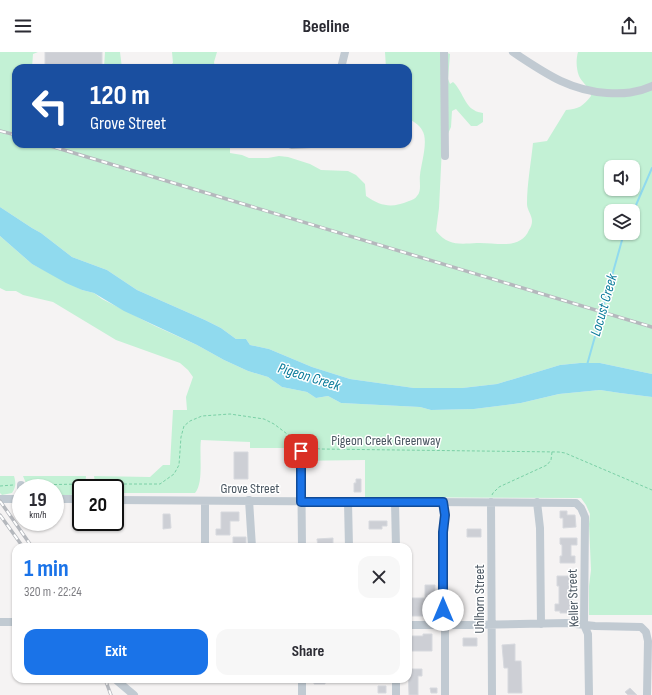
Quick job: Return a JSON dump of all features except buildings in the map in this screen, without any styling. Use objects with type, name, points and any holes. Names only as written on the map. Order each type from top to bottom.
[{"type":"street","points":[[343,64],[345,52]]},
{"type":"street","points":[[444,52],[445,156]]},
{"type":"street","points":[[513,52],[549,76],[584,90],[621,93],[634,92],[652,86]]},
{"type":"street","points":[[302,447],[302,543]]},
{"type":"street","points":[[0,499],[12,499]]},
{"type":"street","name":"Grove Street","points":[[124,500],[576,503]]},
{"type":"street","points":[[205,500],[205,543]]},
{"type":"street","points":[[249,500],[252,543]]},
{"type":"street","points":[[348,502],[349,543]]},
{"type":"street","points":[[395,502],[396,543]]},
{"type":"street","points":[[443,502],[445,515],[443,532],[445,695]]},
{"type":"street","name":"Uhlhorn Street","points":[[491,502],[492,695]]},
{"type":"street","points":[[537,502],[540,528],[541,624]]},
{"type":"street","name":"Keller Street","points":[[576,503],[581,508],[584,517],[584,625],[588,634],[588,695]]},
{"type":"street","points":[[0,622],[12,622]]},
{"type":"street","points":[[412,625],[566,623],[643,628],[646,632],[648,641],[647,695]]},
{"type":"street","points":[[120,683],[134,695]]},
{"type":"street","points":[[302,683],[302,695]]},
{"type":"street","points":[[396,683],[396,695]]},
{"type":"path","name":"Pigeon Creek Greenway","points":[[124,485],[160,484],[174,474],[179,465],[181,437],[184,426],[190,421],[202,416],[230,414],[264,419],[274,424],[302,447],[320,449],[565,453],[652,490]]},
{"type":"path","points":[[491,502],[493,493],[499,487],[547,465],[551,460],[552,452]]},
{"type":"path","name":"Pigeon Creek Greenway","points":[[0,486],[12,486]]},
{"type":"green space","points":[[0,52],[38,52],[33,54],[32,64],[12,64],[12,148],[230,148],[230,153],[249,158],[268,158],[279,156],[288,157],[310,164],[321,170],[348,171],[356,175],[365,184],[366,196],[382,204],[397,205],[412,200],[419,194],[425,140],[421,128],[412,121],[412,64],[386,64],[385,52],[445,52],[450,54],[448,79],[450,84],[453,82],[456,85],[471,108],[483,113],[483,122],[477,126],[471,126],[456,109],[452,111],[451,127],[442,147],[439,208],[436,231],[445,239],[455,243],[506,244],[520,241],[525,237],[532,223],[527,204],[528,181],[533,143],[547,141],[566,110],[574,109],[580,106],[591,96],[589,90],[578,73],[578,52],[652,52],[652,374],[600,363],[580,363],[560,365],[497,384],[462,388],[414,388],[350,379],[312,367],[269,349],[250,345],[246,339],[236,339],[221,328],[205,320],[137,290],[107,270],[72,257],[41,233],[0,207]]},
{"type":"green space","points":[[105,52],[120,52],[122,64],[104,64]]},
{"type":"green space","points":[[172,52],[217,52],[214,64],[172,64]]},
{"type":"green space","points":[[0,236],[32,264],[82,290],[94,293],[102,299],[155,326],[197,345],[224,360],[248,371],[268,377],[282,387],[307,392],[316,398],[328,396],[341,403],[420,407],[431,410],[474,409],[521,403],[559,394],[600,390],[652,397],[652,615],[589,615],[589,586],[591,570],[590,514],[581,498],[365,497],[365,460],[289,461],[288,448],[250,448],[250,442],[201,440],[200,476],[198,488],[195,493],[124,493],[124,479],[94,479],[94,476],[150,477],[163,465],[170,465],[173,410],[187,410],[186,397],[193,377],[180,363],[116,340],[53,302],[23,295],[16,291],[6,291],[0,288]]},
{"type":"green space","points":[[0,476],[14,476],[15,479],[12,479],[12,493],[2,495],[0,493]]},
{"type":"green space","points":[[23,476],[86,476],[86,479],[72,479],[72,495],[64,495],[64,479],[24,479]]},
{"type":"water","name":"Pigeon Creek","points":[[0,207],[41,233],[72,257],[107,270],[137,290],[205,320],[221,328],[236,339],[246,339],[250,345],[269,349],[312,367],[350,379],[414,388],[462,388],[497,384],[560,365],[600,363],[652,374],[652,397],[600,390],[559,394],[521,403],[474,409],[431,410],[420,407],[341,403],[328,396],[316,398],[307,392],[282,387],[268,377],[248,371],[224,360],[197,345],[124,311],[94,293],[82,290],[66,283],[32,264],[0,236]]},
{"type":"waterway","name":"Locust Creek","points":[[636,204],[652,168]]},
{"type":"waterway","name":"Locust Creek","points":[[587,365],[622,240]]},
{"type":"railway","points":[[0,131],[12,134]]},
{"type":"railway","points":[[57,148],[652,327]]},
{"type":"railway","points":[[0,501],[29,543]]},
{"type":"railway","points":[[0,515],[20,543]]},
{"type":"railway","points":[[106,683],[111,695]]},
{"type":"route","points":[[301,451],[301,502],[443,502],[445,515],[443,532],[443,610]]}]
